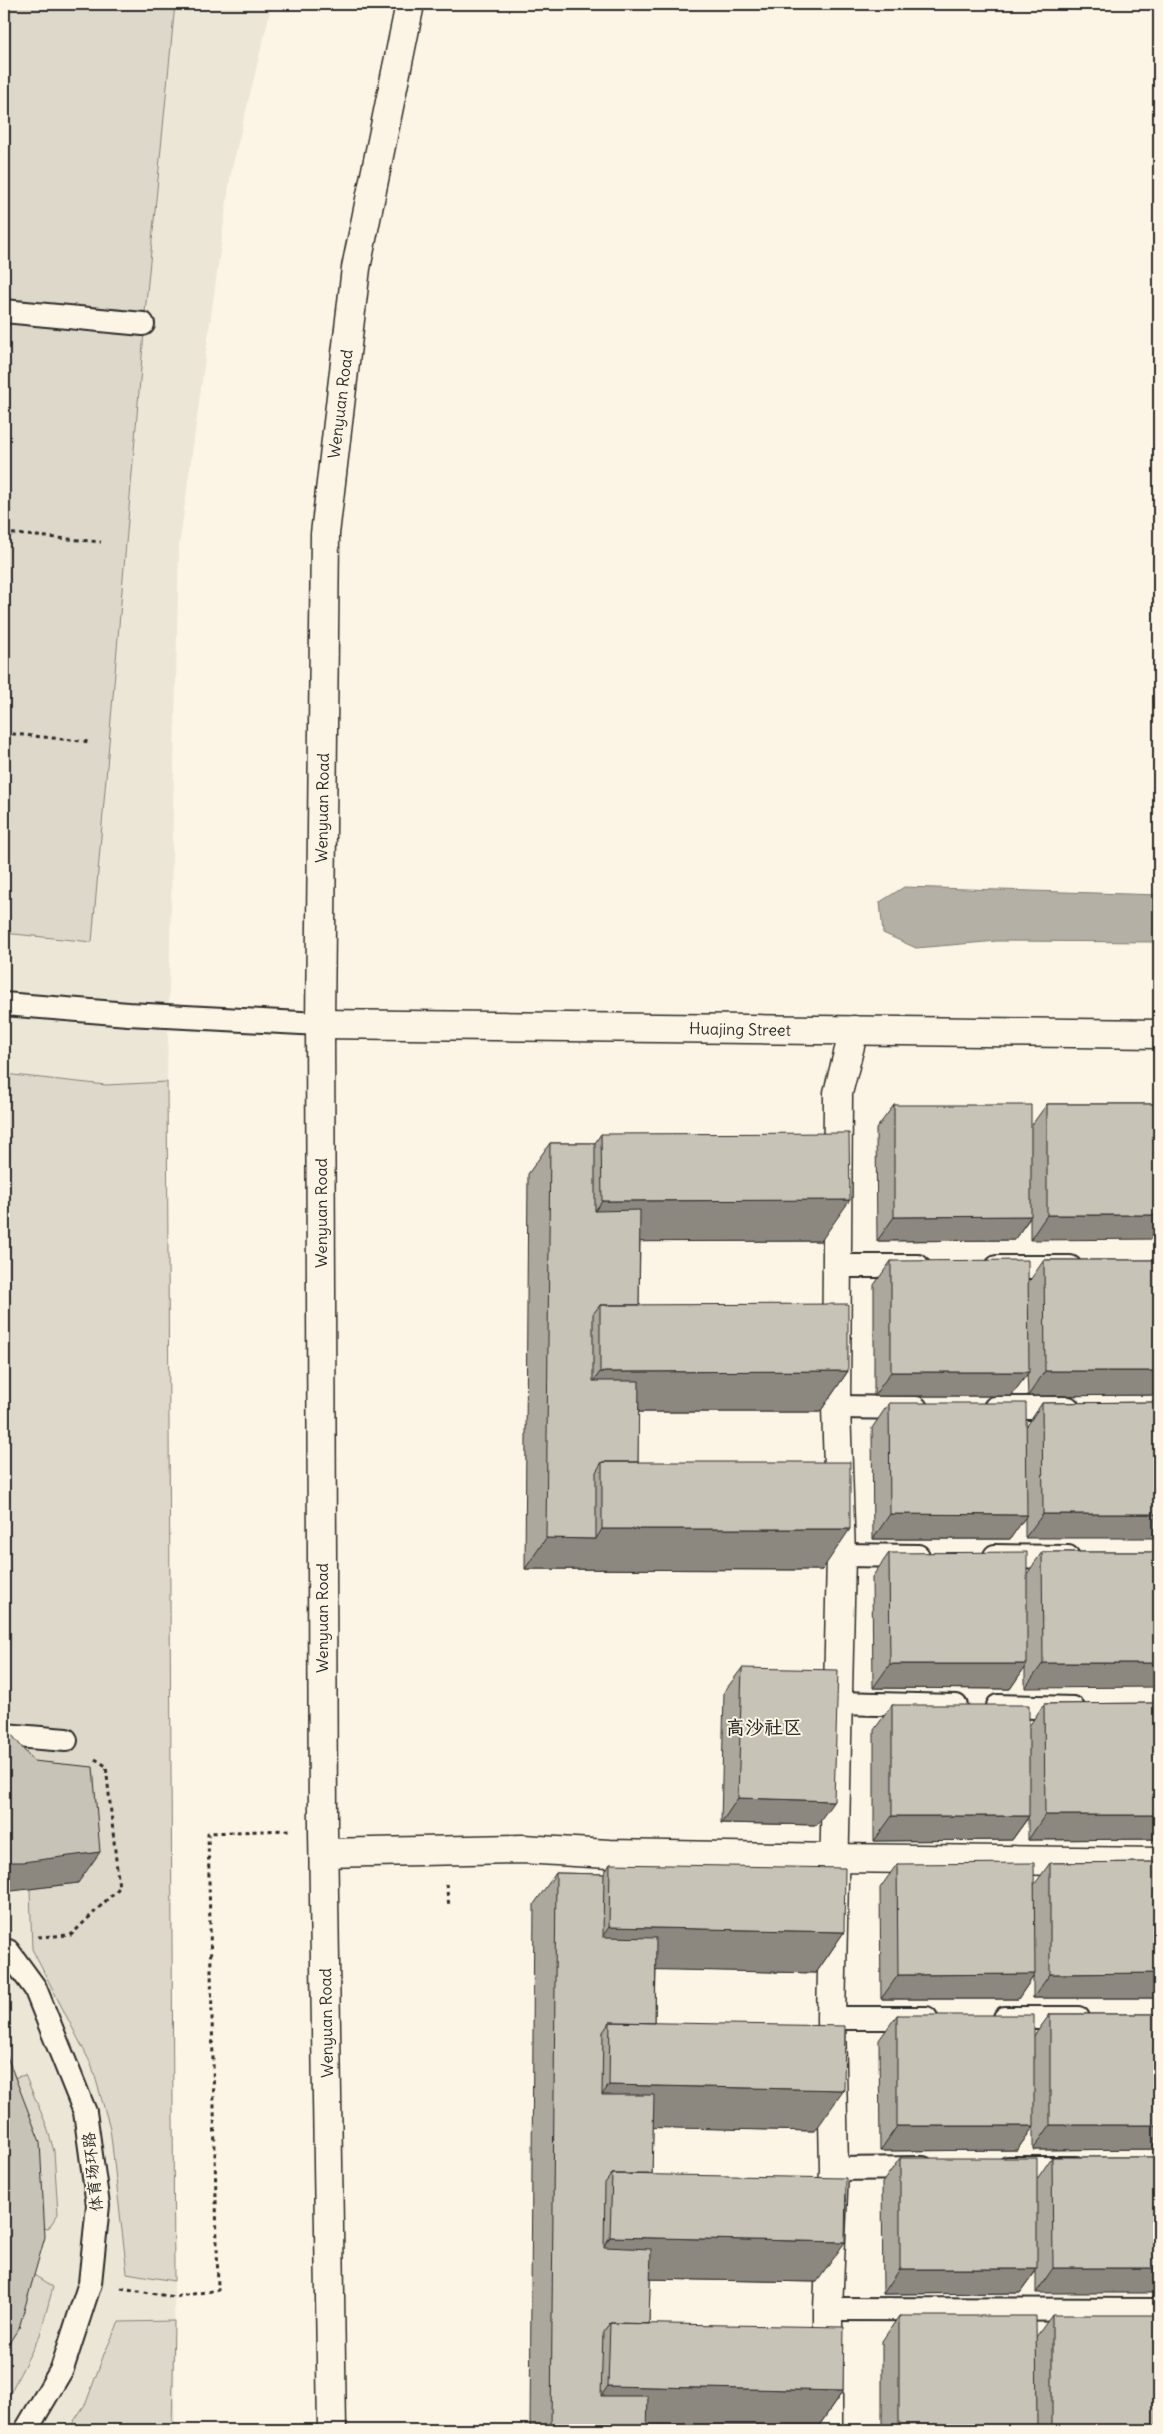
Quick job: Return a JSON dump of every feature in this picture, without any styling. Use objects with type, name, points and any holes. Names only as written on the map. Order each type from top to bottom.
[{"type":"street","name":"Wenyuan Road","points":[[332,2430],[324,1853],[320,1024],[325,534],[356,268],[410,4]]},
{"type":"street","name":"Huajing Street","points":[[320,1024],[1159,1034]]},
{"type":"street","points":[[828,2430],[828,2309],[834,2168],[831,2018],[841,1555],[836,1408],[839,1266],[838,1094],[854,1030]]},
{"type":"street","points":[[324,1853],[522,1849],[609,1854],[1159,1862]]},
{"type":"lane","points":[[4,311],[143,324]]},
{"type":"lane","points":[[4,1004],[128,1014],[320,1024]]},
{"type":"lane","points":[[839,1266],[936,1266]]},
{"type":"lane","points":[[975,1266],[1091,1267]]},
{"type":"lane","points":[[836,1408],[934,1408]]},
{"type":"lane","points":[[973,1408],[1091,1408]]},
{"type":"lane","points":[[841,1555],[940,1556]]},
{"type":"lane","points":[[970,1556],[1090,1558]]},
{"type":"lane","points":[[838,1703],[1091,1708]]},
{"type":"lane","points":[[4,1735],[66,1740]]},
{"type":"lane","name":"体育场环路","points":[[6,1952],[35,1988],[85,2112],[98,2205],[90,2283],[62,2369],[26,2430]]},
{"type":"lane","points":[[831,2018],[950,2018]]},
{"type":"lane","points":[[980,2018],[1100,2018]]},
{"type":"lane","points":[[834,2168],[942,2168]]},
{"type":"lane","points":[[992,2168],[1100,2168]]},
{"type":"lane","points":[[828,2309],[1159,2310]]},
{"type":"path","points":[[4,533],[101,542]]},
{"type":"path","points":[[4,733],[91,742]]},
{"type":"path","points":[[6,1952],[20,1939],[71,1934],[119,1888],[106,1766],[66,1740]]},
{"type":"path","points":[[90,2283],[174,2297],[218,2290],[208,1833]]},
{"type":"shaded area","points":[[4,4],[272,4],[231,172],[179,547],[167,1082],[175,2430],[4,2430]]},
{"type":"shaded area","points":[[4,4],[175,4],[145,313],[4,301]]},
{"type":"shaded area","points":[[4,320],[144,333],[92,942],[4,933]]},
{"type":"shaded area","points":[[904,887],[1159,895],[1159,942],[997,941],[916,948],[883,933],[880,902]]},
{"type":"shaded area","points":[[4,1074],[106,1085],[167,1082],[174,2281],[127,2273],[110,2128],[92,2066],[32,1949],[30,1889],[78,1883],[4,1783]]},
{"type":"shaded area","points":[[25,2075],[46,2124],[54,2151],[58,2214],[48,2229],[21,2223],[4,2080]]},
{"type":"shaded area","points":[[23,2268],[53,2287],[40,2335],[4,2405],[4,2336]]},
{"type":"shaded area","points":[[174,2321],[172,2430],[68,2430],[86,2403],[104,2354],[119,2322]]},
{"type":"building","points":[[1047,1104],[1159,1104],[1159,1215],[1047,1215]]},
{"type":"building","points":[[894,1105],[1031,1105],[1031,1216],[894,1217]]},
{"type":"building","points":[[849,1133],[850,1200],[602,1201],[601,1134]]},
{"type":"building","points":[[550,1143],[595,1143],[595,1211],[640,1210],[639,1305],[600,1305],[593,1314],[593,1381],[639,1381],[638,1462],[602,1462],[596,1472],[596,1539],[546,1538]]},
{"type":"building","points":[[1028,1260],[1029,1372],[891,1372],[891,1261]]},
{"type":"building","points":[[1044,1260],[1159,1260],[1159,1371],[1045,1371]]},
{"type":"building","points":[[848,1304],[848,1371],[600,1372],[600,1305]]},
{"type":"building","points":[[1159,1402],[1159,1514],[1043,1514],[1042,1403]]},
{"type":"building","points":[[889,1403],[1026,1403],[1027,1515],[890,1514]]},
{"type":"building","points":[[602,1462],[850,1462],[850,1529],[602,1529]]},
{"type":"building","points":[[1027,1552],[1027,1664],[890,1664],[889,1553]]},
{"type":"building","points":[[1042,1552],[1159,1552],[1159,1663],[1043,1663]]},
{"type":"building","points":[[742,1668],[838,1670],[834,1801],[738,1798]]},
{"type":"building","points":[[1159,1703],[1159,1815],[1045,1815],[1044,1704]]},
{"type":"building","points":[[892,1705],[1029,1705],[1029,1816],[892,1816]]},
{"type":"building","points":[[4,1725],[33,1761],[93,1767],[100,1852],[23,1862],[4,1862]]},
{"type":"building","points":[[1159,1862],[1159,1973],[1050,1974],[1050,1863]]},
{"type":"building","points":[[1034,1863],[1035,1974],[898,1975],[897,1864]]},
{"type":"building","points":[[610,1864],[845,1868],[844,1932],[609,1927]]},
{"type":"building","points":[[556,1873],[604,1874],[603,1937],[656,1938],[655,2023],[610,2022],[603,2032],[602,2095],[654,2095],[652,2174],[612,2174],[605,2183],[604,2247],[651,2249],[649,2324],[610,2323],[603,2332],[601,2396],[648,2396],[647,2430],[551,2430]]},
{"type":"building","points":[[1050,2014],[1159,2014],[1159,2125],[1050,2125]]},
{"type":"building","points":[[897,2015],[1034,2015],[1034,2126],[897,2126]]},
{"type":"building","points":[[610,2022],[845,2026],[844,2090],[609,2085]]},
{"type":"building","points":[[4,2051],[40,2142],[45,2237],[19,2328],[4,2350]]},
{"type":"building","points":[[1052,2157],[1159,2157],[1159,2268],[1053,2268]]},
{"type":"building","points":[[900,2158],[1037,2158],[1037,2269],[900,2269]]},
{"type":"building","points":[[612,2174],[846,2178],[845,2242],[610,2237]]},
{"type":"building","points":[[1052,2315],[1159,2315],[1159,2426],[1052,2427]]},
{"type":"building","points":[[899,2316],[1036,2316],[1037,2427],[899,2427]]},
{"type":"building","points":[[610,2323],[844,2327],[843,2391],[608,2386]]},
{"type":"district","name":"高沙社区","points":[[764,1727]]}]
